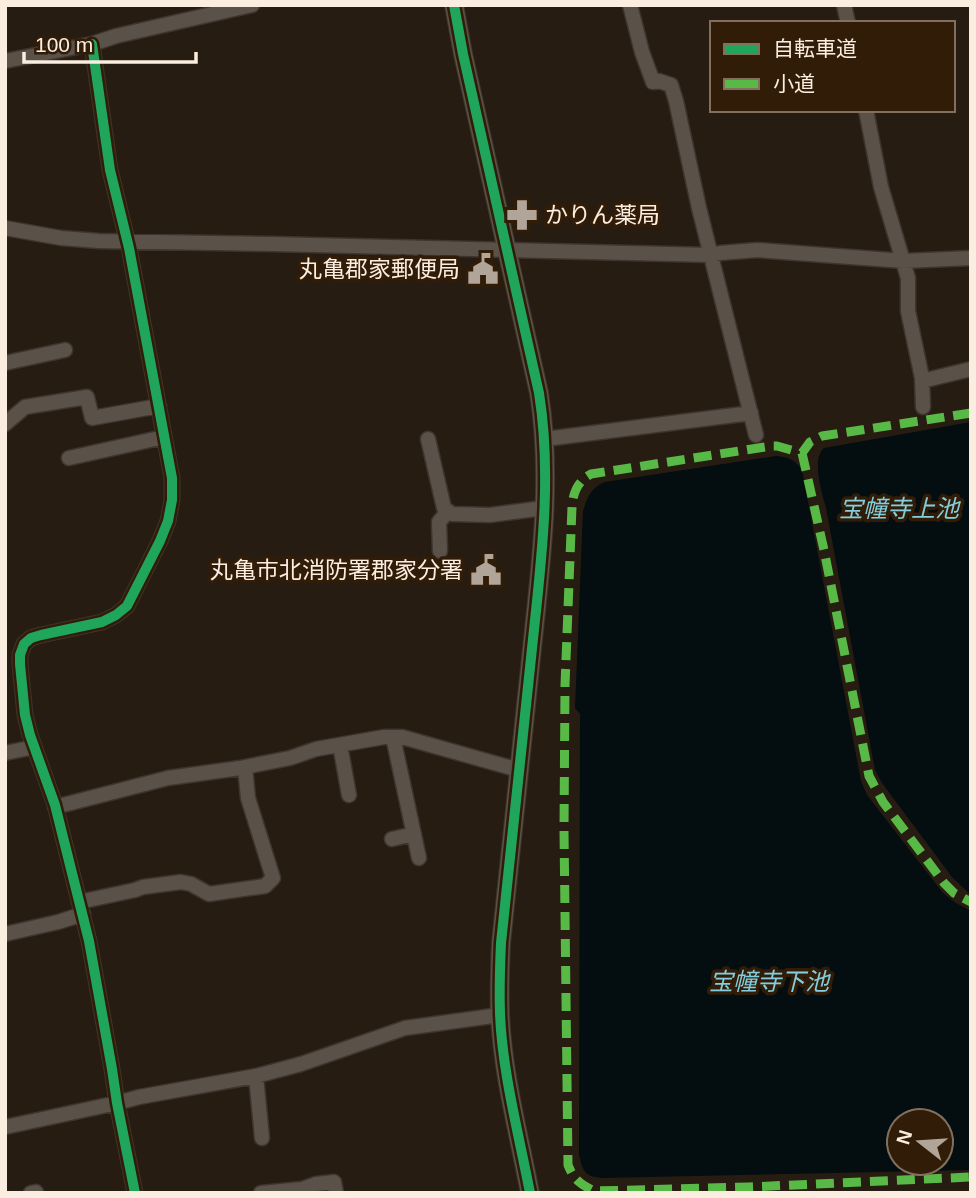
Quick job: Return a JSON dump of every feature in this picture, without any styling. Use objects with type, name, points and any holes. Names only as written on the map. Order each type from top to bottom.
[{"type":"street","points":[[5,61],[92,44],[252,5]]},
{"type":"street","points":[[454,5],[537,384],[545,439],[541,563],[501,943],[500,1014],[505,1061],[530,1193]]},
{"type":"street","points":[[630,5],[653,82],[666,82],[671,85],[674,93],[756,435]]},
{"type":"street","points":[[92,44],[110,170],[128,241],[172,478],[172,500],[160,541],[127,606],[102,622],[36,636],[24,644],[19,664],[25,715],[55,807],[81,908],[135,1193]]},
{"type":"street","points":[[866,112],[881,187],[908,278],[908,311],[922,381],[923,407]]},
{"type":"street","points":[[5,228],[61,237],[128,241],[711,255],[757,250],[904,261],[971,258]]},
{"type":"street","points":[[5,363],[65,350]]},
{"type":"street","points":[[922,381],[971,369]]},
{"type":"street","points":[[7,417],[25,407],[87,397],[92,418],[159,407]]},
{"type":"street","points":[[545,439],[751,413]]},
{"type":"street","points":[[69,458],[164,438]]},
{"type":"street","points":[[428,439],[444,508],[452,514],[490,515],[544,508]]},
{"type":"street","points":[[440,551],[439,522],[448,511]]},
{"type":"street","points":[[5,653],[21,650]]},
{"type":"street","points":[[55,807],[168,778],[245,767],[316,749],[384,737],[402,737],[519,770]]},
{"type":"street","points":[[393,737],[419,858]]},
{"type":"street","points":[[340,745],[349,794]]},
{"type":"street","points":[[5,753],[34,747]]},
{"type":"street","points":[[5,934],[58,922],[81,908],[143,887],[181,882],[191,884],[209,894],[265,886],[273,878],[248,798],[245,767]]},
{"type":"street","points":[[392,839],[414,834]]},
{"type":"street","points":[[5,1127],[139,1097],[256,1076],[301,1064],[405,1028],[500,1014]]},
{"type":"street","points":[[256,1076],[262,1138]]},
{"type":"street","points":[[261,1193],[302,1189],[329,1182],[334,1182],[336,1193]]},
{"type":"water","name":"宝幢寺上池","points":[[971,422],[971,895],[952,877],[875,770],[820,485],[818,460],[824,448]]},
{"type":"water","name":"宝幢寺下池","points":[[776,456],[791,460],[802,470],[861,781],[867,795],[943,893],[971,911],[971,1170],[955,1170],[955,1107],[885,1107],[885,1172],[601,1178],[591,1176],[583,1169],[579,1155],[580,714],[575,708],[583,511],[596,487],[605,482]]},
{"type":"marked path","points":[[971,413],[822,436],[810,442],[802,453],[771,446],[591,474],[583,480],[575,492],[572,507],[565,685],[564,830],[568,1165],[578,1181],[594,1191],[971,1177]]},
{"type":"marked path","points":[[802,453],[869,776],[883,802],[944,883],[954,893],[971,902]]},
{"type":"cycle path","points":[[454,5],[539,393],[543,426],[544,526],[501,943],[500,978],[504,1057],[530,1193]]},
{"type":"cycle path","points":[[92,44],[110,170],[129,248],[172,478],[172,500],[160,541],[127,606],[102,622],[31,638],[24,644],[20,664],[25,715],[55,805],[89,941],[135,1193]]},
{"type":"place","name":"かりん薬局","points":[[522,215]]},
{"type":"place","name":"丸亀郡家郵便局","points":[[483,269]]},
{"type":"place","name":"丸亀市北消防署郡家分署","points":[[486,570]]}]
